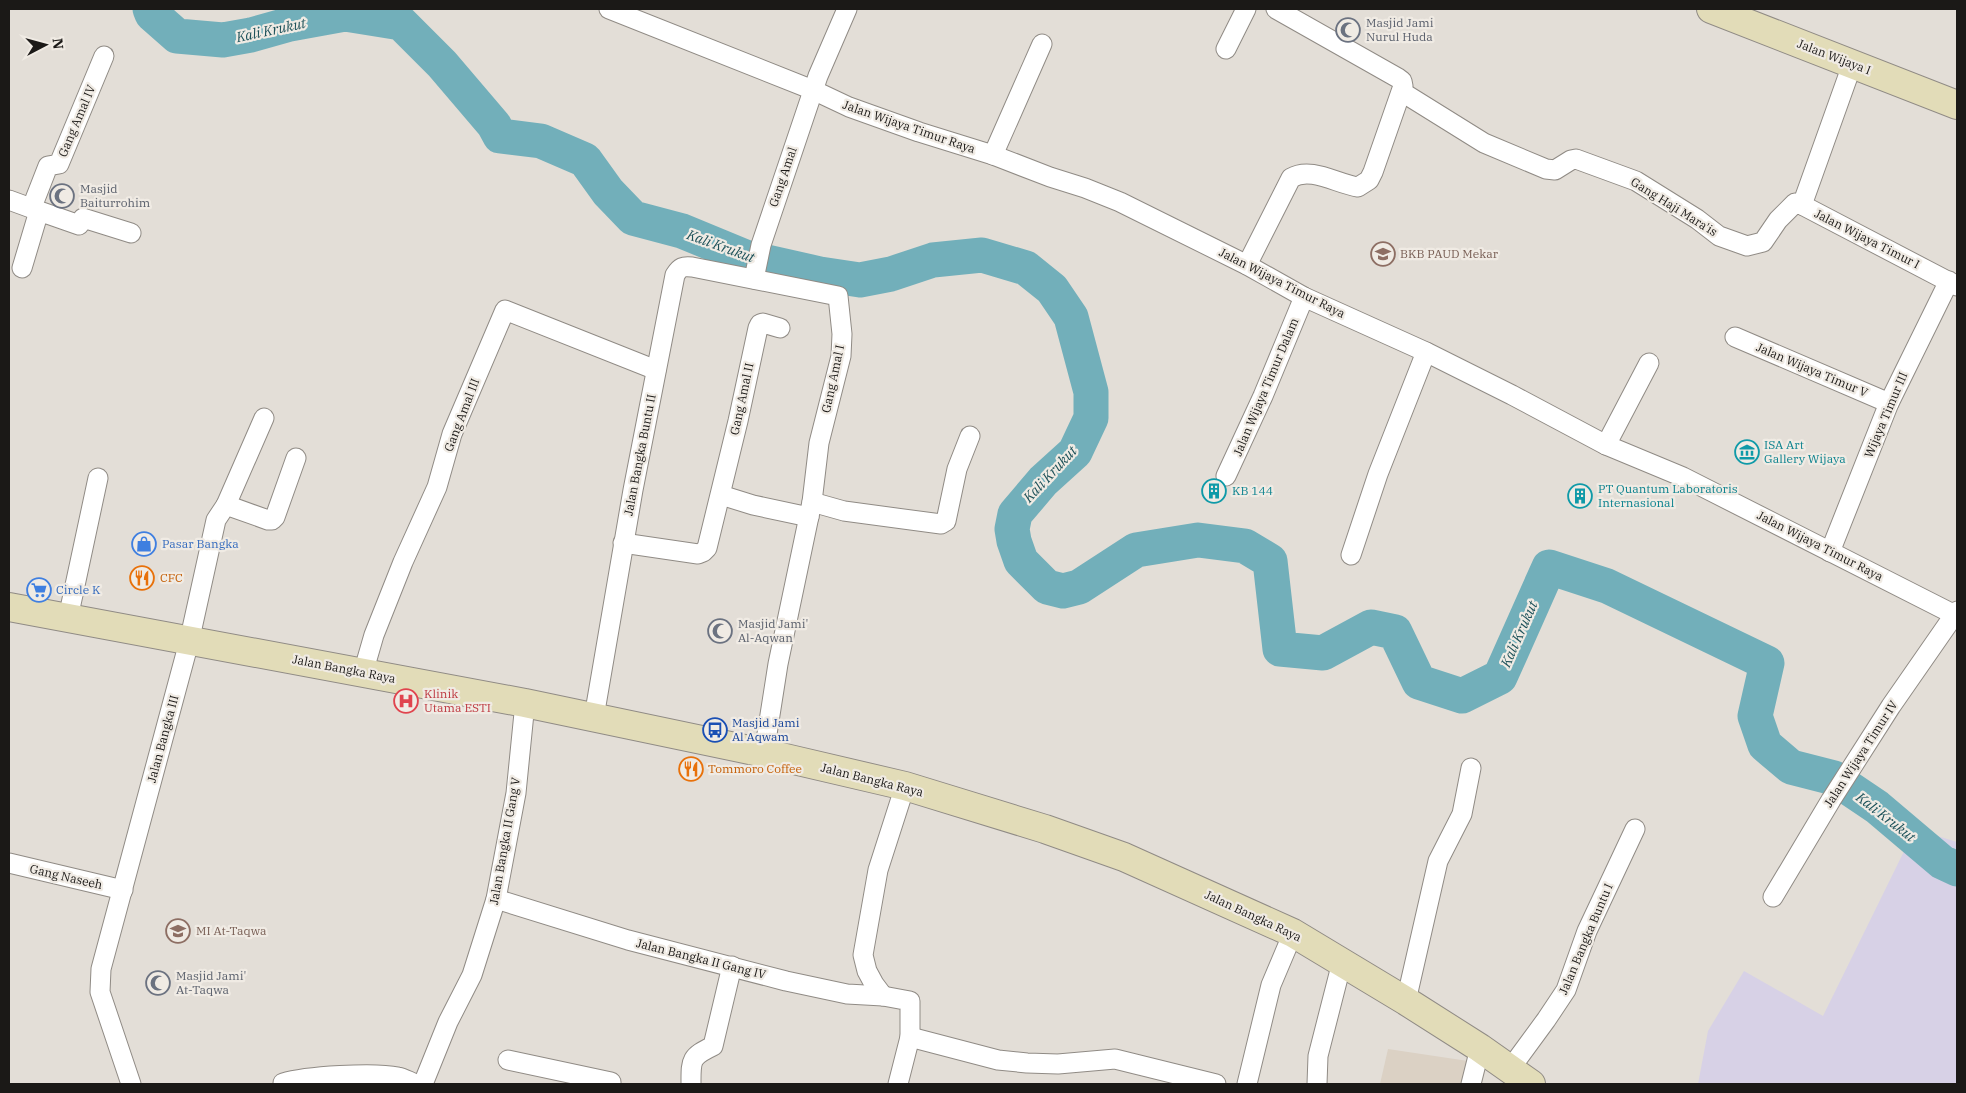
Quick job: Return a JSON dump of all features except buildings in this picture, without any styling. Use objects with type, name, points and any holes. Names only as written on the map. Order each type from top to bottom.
[{"type":"street","name":"Jalan Wijaya Timur Raya","points":[[612,9],[849,106],[919,132],[993,155],[1120,202],[1247,265],[1304,297],[1426,352],[1606,445],[1683,477],[1957,614]]},
{"type":"street","name":"Gang Amal","points":[[755,272],[761,245],[813,90],[847,9]]},
{"type":"street","points":[[1226,49],[1246,9]]},
{"type":"street","points":[[1247,265],[1291,178],[1299,174],[1305,174],[1325,177],[1358,187],[1369,180],[1402,92],[1402,81],[1398,78],[1276,9]]},
{"type":"street","name":"Jalan Wijaya I","points":[[1711,9],[1957,105]]},
{"type":"street","points":[[993,155],[1042,44]]},
{"type":"street","name":"Gang Amal IV","points":[[35,209],[48,166],[59,164],[104,56]]},
{"type":"street","name":"Jalan Wijaya Timur I","points":[[1852,65],[1802,205],[1953,284]]},
{"type":"street","name":"Gang Haji Mara'is","points":[[1402,92],[1484,143],[1546,169],[1555,170],[1576,159],[1636,181],[1697,219],[1719,236],[1746,246],[1763,242],[1778,220],[1795,203],[1802,205]]},
{"type":"street","points":[[9,200],[79,225],[84,218],[131,233]]},
{"type":"street","points":[[22,268],[35,209]]},
{"type":"street","name":"Jalan Bangka Buntu II","points":[[594,717],[623,543],[675,275],[683,266],[755,272]]},
{"type":"street","name":"Gang Amal I","points":[[755,272],[838,296],[842,334],[841,356],[819,443],[810,509],[778,664],[764,753]]},
{"type":"street","name":"Wijaya Timur III","points":[[1830,552],[1889,403],[1953,284]]},
{"type":"street","name":"Jalan Wijaya Timur Dalam","points":[[1226,476],[1263,396],[1304,297]]},
{"type":"street","name":"Gang Amal III","points":[[363,673],[374,635],[403,562],[437,486],[452,434],[505,310],[656,370]]},
{"type":"street","name":"Gang Amal II","points":[[623,543],[698,554],[707,548],[721,495],[758,328],[763,323],[780,328]]},
{"type":"street","name":"Jalan Wijaya Timur V","points":[[1735,337],[1889,403]]},
{"type":"street","points":[[1351,555],[1378,474],[1426,352]]},
{"type":"street","points":[[1606,445],[1649,363]]},
{"type":"street","name":"Jalan Bangka III","points":[[131,1084],[100,992],[101,969],[124,890],[189,642],[216,520],[226,505],[264,418]]},
{"type":"street","points":[[721,495],[752,505],[844,511],[934,525],[941,524],[946,521],[957,469],[970,436]]},
{"type":"street","points":[[226,505],[272,520],[275,517],[296,458]]},
{"type":"street","points":[[68,618],[98,478]]},
{"type":"street","name":"Jalan Bangka Raya","points":[[9,607],[525,703],[764,753],[905,786],[1045,829],[1124,857],[1292,933],[1406,1001],[1521,1076]]},
{"type":"street","name":"Jalan Wijaya Timur IV","points":[[1774,897],[1831,800],[1891,706],[1957,614]]},
{"type":"street","name":"Jalan Bangka II Gang V","points":[[423,1084],[448,1022],[472,975],[496,899],[516,793],[525,703]]},
{"type":"street","points":[[1406,1001],[1438,861],[1462,814],[1471,768]]},
{"type":"street","points":[[883,996],[871,978],[863,955],[878,870],[905,786]]},
{"type":"street","name":"Jalan Bangka Buntu I","points":[[1521,1076],[1566,990],[1587,931],[1635,829]]},
{"type":"street","name":"Gang Naseeh","points":[[9,863],[124,890]]},
{"type":"street","name":"Jalan Bangka II Gang IV","points":[[496,899],[628,940],[786,981],[848,994],[883,996],[910,1001],[910,1037]]},
{"type":"street","points":[[1247,1084],[1271,985],[1292,933]]},
{"type":"street","points":[[1317,1084],[1318,1056],[1342,962]]},
{"type":"street","points":[[691,1084],[692,1058],[713,1046],[732,966]]},
{"type":"street","points":[[898,1084],[910,1037],[998,1060],[1027,1064],[1058,1064],[1115,1059],[1216,1084]]},
{"type":"street","points":[[1471,1084],[1480,1048]]},
{"type":"street","points":[[508,1060],[611,1082],[611,1084]]},
{"type":"street","points":[[283,1084],[296,1079],[376,1075],[398,1077],[416,1084]]},
{"type":"shaded area","points":[[1915,829],[1957,842],[1957,1084],[1698,1084],[1708,1031],[1744,971],[1823,1016]]},
{"type":"shaded area","points":[[1388,1049],[1468,1061],[1463,1084],[1380,1084]]},
{"type":"waterway","name":"Kali Krukut","points":[[150,9],[152,14],[177,36],[223,40],[251,35],[290,24],[345,14],[401,23],[442,64],[494,125],[500,136],[541,141],[585,160],[608,192],[633,218],[682,231],[745,257],[820,274],[860,280],[891,274],[933,260],[982,255],[1026,268],[1052,289],[1071,317],[1091,392],[1091,418],[1075,452],[1043,481],[1015,514],[1012,529],[1021,561],[1047,587],[1063,591],[1079,587],[1136,550],[1198,540],[1245,546],[1270,561],[1280,649],[1323,653],[1371,627],[1395,632],[1419,682],[1462,696],[1500,677],[1549,567],[1607,586],[1767,663],[1755,716],[1765,745],[1791,767],[1834,778],[1877,807],[1942,862],[1957,869]]},
{"type":"place","name":"Masjid Jami Nurul Huda","points":[[1348,30]]},
{"type":"place","name":"Masjid Baiturrohim","points":[[62,196]]},
{"type":"place","name":"BKB PAUD Mekar","points":[[1383,254]]},
{"type":"place","name":"ISA Art Gallery Wijaya","points":[[1747,452]]},
{"type":"place","name":"KB 144","points":[[1214,491]]},
{"type":"place","name":"PT Quantum Laboratoris Internasional","points":[[1580,496]]},
{"type":"place","name":"Pasar Bangka","points":[[144,544]]},
{"type":"place","name":"CFC","points":[[142,578]]},
{"type":"place","name":"Circle K","points":[[39,590]]},
{"type":"place","name":"Masjid Jami' Al-Aqwan","points":[[720,631]]},
{"type":"place","name":"Klinik Utama ESTI","points":[[406,701]]},
{"type":"place","name":"Masjid Jami Al Aqwam","points":[[715,730]]},
{"type":"place","name":"Tommoro Coffee","points":[[691,769]]},
{"type":"place","name":"MI At-Taqwa","points":[[178,931]]},
{"type":"place","name":"Masjid Jami' At-Taqwa","points":[[158,983]]}]
